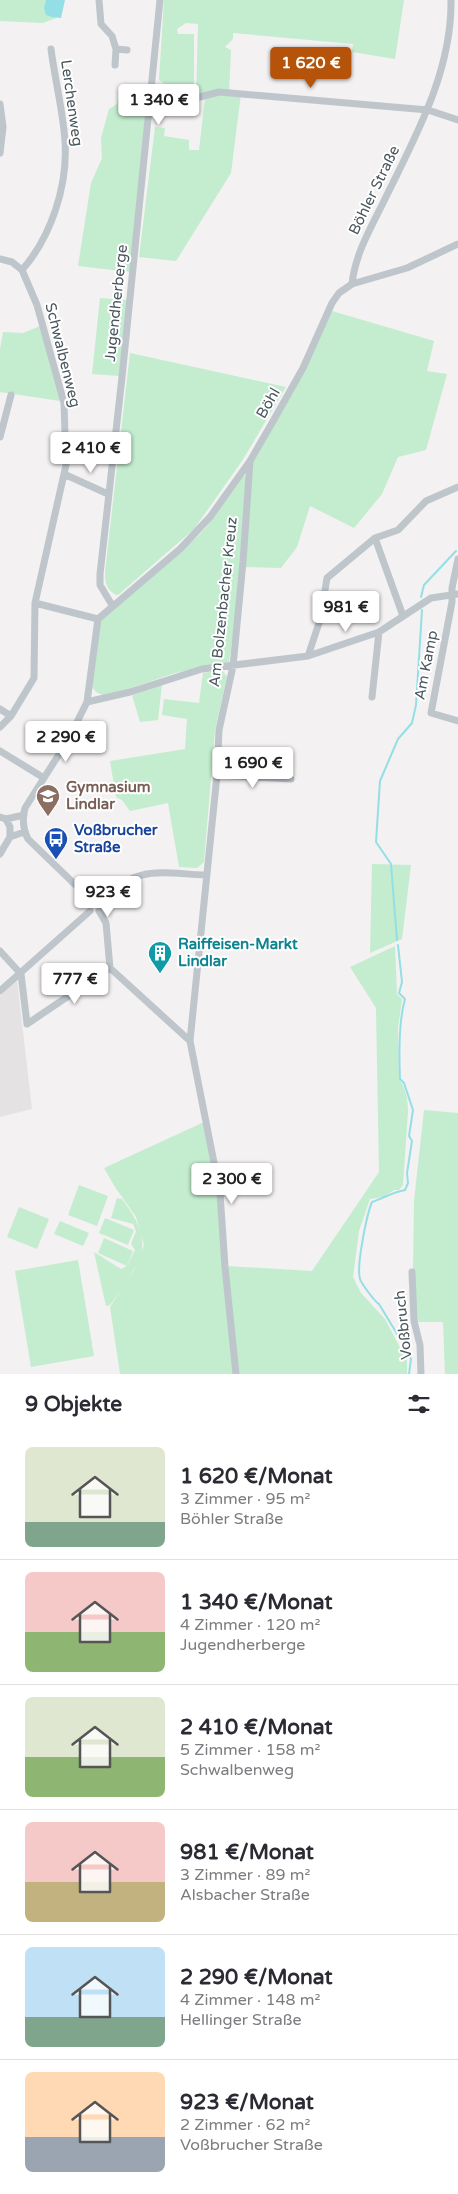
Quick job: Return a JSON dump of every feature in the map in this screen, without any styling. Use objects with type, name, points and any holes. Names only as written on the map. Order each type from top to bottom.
[{"type":"street","points":[[99,0],[101,24],[112,36],[116,49],[115,65]]},
{"type":"street","name":"Jugendherberge","points":[[112,605],[100,585],[160,0]]},
{"type":"street","name":"Böhler Straße","points":[[352,284],[358,256],[428,110],[446,52],[452,17],[452,0]]},
{"type":"street","name":"Lerchenweg","points":[[22,270],[32,259],[51,222],[64,174],[65,139],[51,49]]},
{"type":"street","points":[[116,49],[127,50]]},
{"type":"street","points":[[196,98],[219,92],[428,110],[458,120]]},
{"type":"street","points":[[0,104],[3,127],[0,153]]},
{"type":"street","name":"Böhl","points":[[98,619],[112,605],[160,567],[199,531],[250,461],[303,368],[332,303],[339,293],[352,284],[407,268],[458,244]]},
{"type":"street","points":[[0,259],[12,262],[22,270]]},
{"type":"street","name":"Schwalbenweg","points":[[0,727],[11,716],[34,678],[34,603],[66,465],[64,403],[43,323],[22,270]]},
{"type":"street","points":[[0,436],[11,395]]},
{"type":"street","name":"Am Bolzenbacher Kreuz","points":[[190,1041],[217,775],[219,730],[232,666],[243,562],[250,461]]},
{"type":"street","points":[[64,474],[108,494]]},
{"type":"street","points":[[308,656],[320,620],[327,578],[375,538],[394,533],[426,501],[458,487]]},
{"type":"street","points":[[375,538],[403,616]]},
{"type":"street","points":[[87,702],[130,692],[202,669],[308,656],[379,632],[431,598],[455,594],[458,559]]},
{"type":"street","name":"Am Kamp","points":[[455,594],[431,713],[458,722]]},
{"type":"street","points":[[34,603],[98,619],[87,702],[68,740],[24,815],[24,829],[28,839],[91,900],[100,900],[116,885],[134,875],[155,873],[206,875]]},
{"type":"street","points":[[372,697],[379,632]]},
{"type":"street","points":[[0,709],[11,716]]},
{"type":"street","points":[[0,751],[44,778]]},
{"type":"street","points":[[217,775],[291,779]]},
{"type":"street","points":[[0,854],[10,836],[10,827],[3,818],[24,815]]},
{"type":"street","points":[[10,836],[24,829]]},
{"type":"street","points":[[90,911],[88,906],[91,900]]},
{"type":"street","points":[[90,911],[93,913],[99,911],[102,905],[100,900]]},
{"type":"street","points":[[0,991],[90,911]]},
{"type":"street","points":[[99,911],[106,923],[110,968],[190,1041],[220,1193],[236,1374]]},
{"type":"street","points":[[0,950],[20,974],[27,1024],[110,968]]},
{"type":"street","name":"Voßbruch","points":[[412,1272],[414,1322],[420,1345],[421,1374]]},
{"type":"shaded area","points":[[17,980],[32,1109],[0,1117],[0,996]]},
{"type":"green space","points":[[0,0],[55,0],[56,18],[43,23],[0,21]]},
{"type":"green space","points":[[164,0],[404,0],[395,59],[352,52],[353,44],[233,33],[233,39],[225,47],[231,50],[229,93],[241,94],[231,173],[176,261],[139,257],[155,127],[165,128],[164,136],[189,140],[189,150],[199,150],[205,98],[196,98],[198,24],[186,23],[177,29],[178,34],[194,34],[194,96],[171,88],[159,80]]},
{"type":"green space","points":[[148,87],[130,272],[78,266],[91,183],[102,158],[101,138],[109,109],[117,104],[120,90],[141,91]]},
{"type":"green space","points":[[100,298],[127,300],[119,376],[92,374]]},
{"type":"green space","points":[[332,311],[434,341],[427,371],[447,374],[426,450],[398,457],[382,494],[354,528],[310,506],[297,547],[281,568],[244,567],[252,463],[314,351]]},
{"type":"green space","points":[[40,326],[60,401],[0,392],[0,349],[3,332],[23,333]]},
{"type":"green space","points":[[130,353],[286,387],[242,461],[194,529],[116,595],[107,585],[105,572]]},
{"type":"green space","points":[[243,474],[246,477],[237,606],[229,662],[175,673],[103,695],[96,692],[92,687],[97,636],[102,619],[198,536],[208,525]]},
{"type":"green space","points":[[222,670],[227,677],[215,730],[204,862],[197,868],[179,867],[168,803],[130,811],[122,800],[116,797],[110,761],[185,749],[187,719],[162,715],[164,699],[199,703],[203,673]]},
{"type":"green space","points":[[162,684],[158,720],[140,722],[132,695]]},
{"type":"green space","points":[[372,864],[411,865],[402,939],[370,953]]},
{"type":"green space","points":[[395,946],[397,994],[402,999],[398,1028],[399,1079],[405,1090],[408,1108],[403,1185],[399,1190],[394,1190],[384,1197],[370,1199],[359,1231],[353,1277],[361,1293],[385,1319],[407,1361],[407,1374],[238,1374],[227,1266],[312,1271],[379,1172],[376,1008],[350,967]]},
{"type":"green space","points":[[424,1110],[458,1113],[458,1374],[445,1374],[443,1322],[415,1322],[413,1272],[414,1201]]},
{"type":"green space","points":[[202,1123],[205,1125],[216,1181],[234,1374],[120,1374],[110,1307],[134,1270],[144,1245],[136,1217],[104,1168]]},
{"type":"green space","points":[[79,1185],[108,1196],[97,1226],[68,1215]]},
{"type":"green space","points":[[117,1198],[122,1199],[136,1222],[141,1235],[142,1248],[129,1278],[110,1305],[106,1306],[94,1252],[121,1269],[127,1266],[135,1250],[131,1244],[136,1231],[133,1224],[111,1218]]},
{"type":"green space","points":[[19,1207],[49,1219],[37,1249],[7,1237]]},
{"type":"green space","points":[[105,1218],[134,1230],[128,1245],[99,1233]]},
{"type":"green space","points":[[60,1221],[89,1233],[83,1246],[54,1234]]},
{"type":"green space","points":[[104,1238],[133,1251],[127,1266],[98,1253]]},
{"type":"green space","points":[[78,1260],[94,1356],[31,1367],[15,1271]]},
{"type":"water","points":[[46,0],[65,0],[61,18],[46,15],[44,8]]},
{"type":"waterway","points":[[421,597],[424,585],[456,551]]},
{"type":"waterway","points":[[397,940],[391,864],[376,842],[380,781],[398,739],[412,723],[416,705],[422,610]]},
{"type":"waterway","points":[[398,945],[402,982],[399,993],[405,999],[401,1027],[400,1079],[404,1083],[413,1110],[409,1136],[412,1141],[407,1173],[408,1183],[405,1190],[372,1202],[367,1217],[359,1272],[363,1284],[379,1304],[408,1352],[411,1359],[409,1374]]},
{"type":"place","name":"Gymnasium Lindlar","points":[[48,817]]},
{"type":"place","name":"Voßbrucher Straße","points":[[56,860]]},
{"type":"place","name":"Raiffeisen-Markt Lindlar","points":[[160,974]]}]
